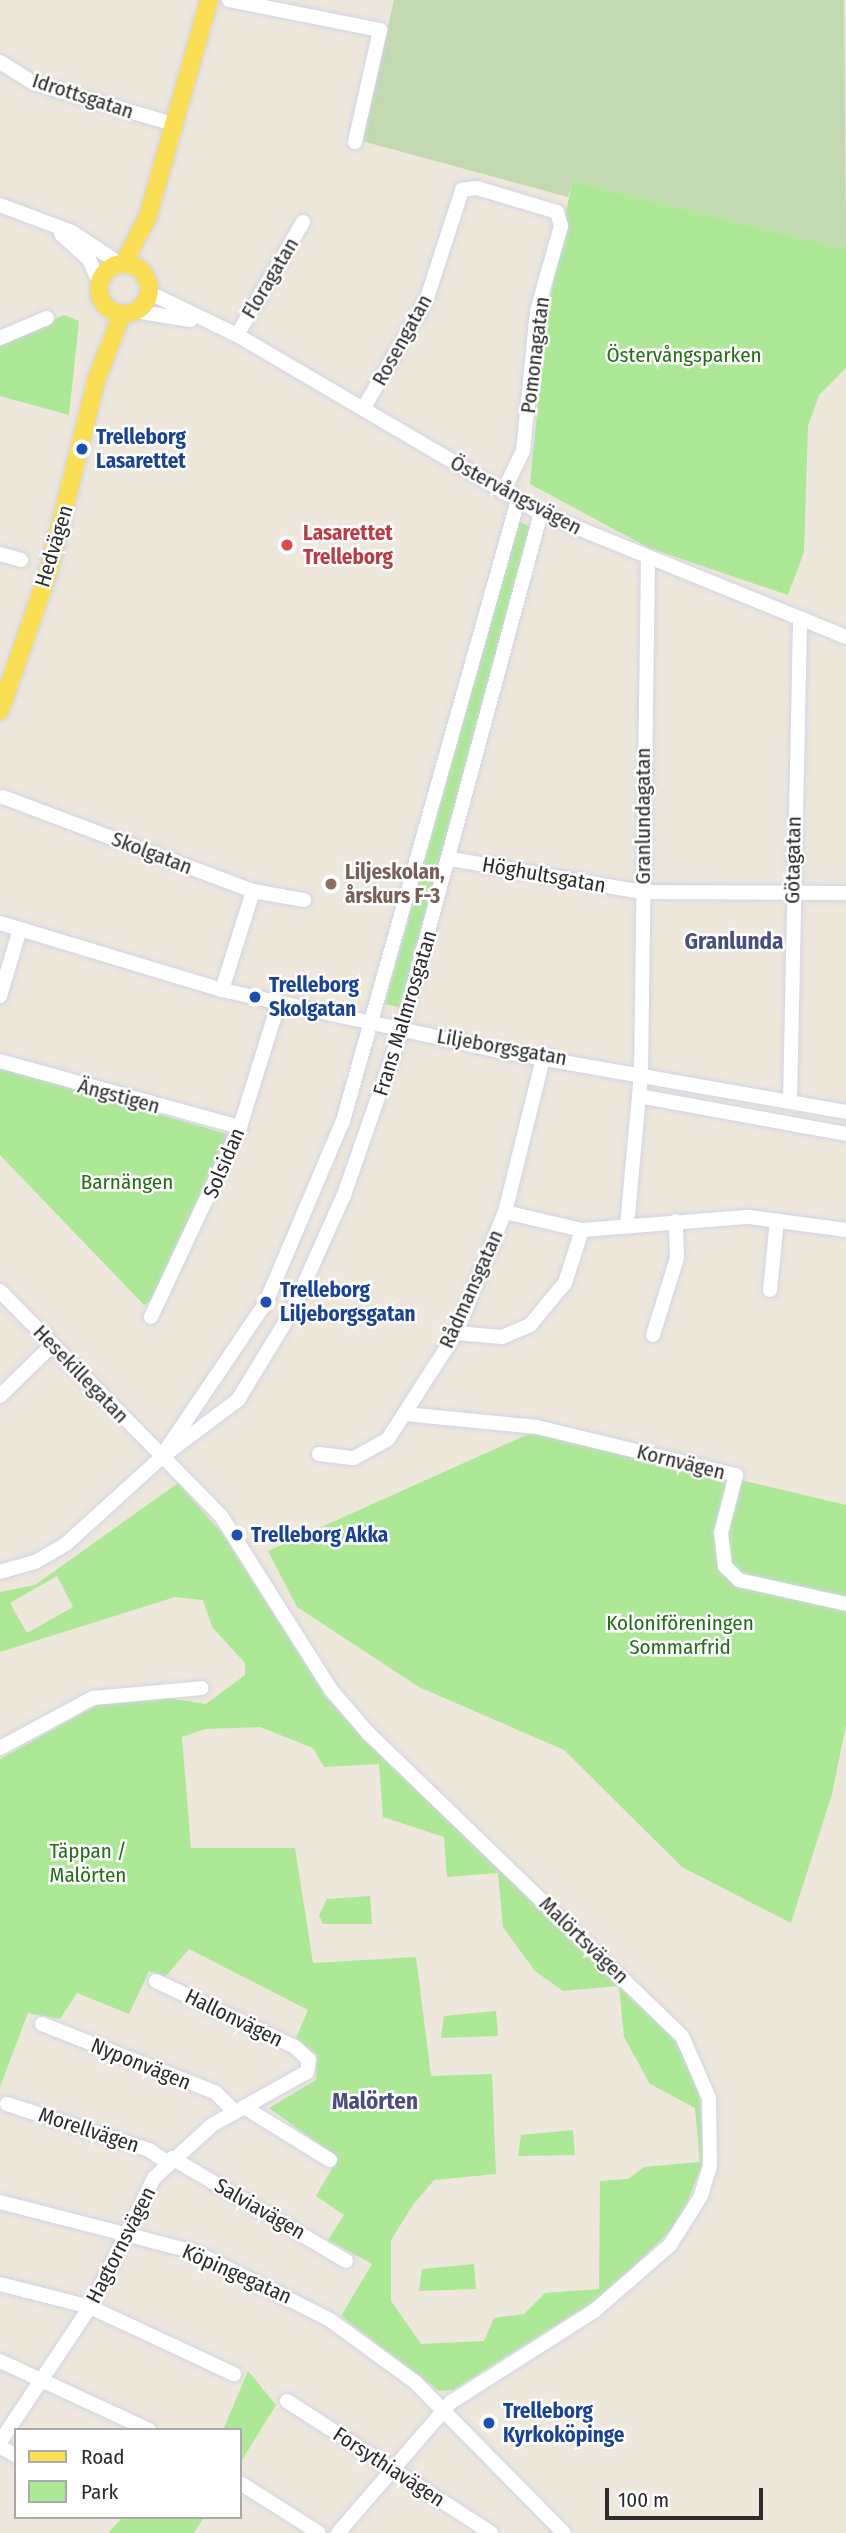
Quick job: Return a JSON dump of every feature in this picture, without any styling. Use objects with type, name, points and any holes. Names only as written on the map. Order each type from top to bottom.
[{"type":"main road","points":[[147,284],[148,216],[170,123],[209,0]]},
{"type":"main road","points":[[99,282],[122,263],[148,216]]},
{"type":"main road","points":[[122,263],[147,284]]},
{"type":"main road","name":"Hedvägen","points":[[0,711],[49,570],[97,378],[104,304],[99,282]]},
{"type":"main road","name":"Hedvägen","points":[[97,378],[129,312],[147,284]]},
{"type":"main road","points":[[104,304],[129,312]]},
{"type":"street","points":[[229,0],[380,30],[355,142]]},
{"type":"street","name":"Idrottsgatan","points":[[0,62],[33,83],[170,123]]},
{"type":"street","name":"Rosengatan","points":[[363,409],[428,298],[462,190],[477,188],[560,215]]},
{"type":"street","points":[[0,205],[40,220],[122,263]]},
{"type":"street","name":"Pomonagatan","points":[[503,492],[523,451],[537,311],[560,215]]},
{"type":"street","points":[[40,220],[83,253],[99,282]]},
{"type":"street","name":"Floragatan","points":[[237,335],[303,222]]},
{"type":"street","name":"Östervångsvägen","points":[[147,284],[201,321],[237,335],[541,513],[846,637]]},
{"type":"street","name":"Östervångsvägen","points":[[129,312],[201,321]]},
{"type":"street","points":[[0,338],[47,318]]},
{"type":"street","name":"Frans Malmrosgatan","points":[[162,1457],[242,1344],[281,1272],[343,1121],[374,1022],[518,500]]},
{"type":"street","name":"Frans Malmrosgatan","points":[[0,1572],[35,1562],[66,1544],[162,1457],[237,1400],[264,1362],[344,1195],[402,1028],[451,859],[541,513]]},
{"type":"street","points":[[0,554],[21,561]]},
{"type":"street","name":"Granlundagatan","points":[[627,1225],[641,1074],[648,558]]},
{"type":"street","name":"Götagatan","points":[[790,1101],[792,892],[800,618]]},
{"type":"street","name":"Skolgatan","points":[[3,797],[253,891],[304,900]]},
{"type":"street","name":"Höghultsgatan","points":[[451,859],[642,892],[846,893]]},
{"type":"street","points":[[222,990],[253,891]]},
{"type":"street","name":"Liljeborgsgatan","points":[[0,923],[222,990],[500,1052],[544,1054],[846,1112]]},
{"type":"street","points":[[0,996],[20,929]]},
{"type":"street","name":"Solsidan","points":[[151,1317],[240,1127],[279,1002]]},
{"type":"street","name":"Rådmansgatan","points":[[319,1454],[335,1460],[374,1450],[405,1414],[456,1333],[505,1212],[544,1054]]},
{"type":"street","name":"Ängstigen","points":[[0,1061],[240,1127]]},
{"type":"street","points":[[639,1096],[846,1135]]},
{"type":"street","points":[[505,1212],[582,1230],[676,1221],[777,1220],[846,1230]]},
{"type":"street","points":[[770,1290],[777,1220]]},
{"type":"street","points":[[653,1335],[677,1258],[676,1221]]},
{"type":"street","points":[[456,1333],[502,1337],[530,1325],[565,1283],[582,1230]]},
{"type":"street","name":"Hesekillegatan","points":[[0,1291],[162,1457]]},
{"type":"street","points":[[0,1396],[52,1345]]},
{"type":"street","name":"Kornvägen","points":[[405,1414],[537,1427],[736,1475],[721,1533],[725,1566],[739,1580],[846,1604]]},
{"type":"street","name":"Malörtsvägen","points":[[162,1457],[237,1535],[331,1690],[682,2036],[709,2098],[710,2166],[701,2196],[670,2245],[594,2311],[443,2410],[389,2467],[338,2533]]},
{"type":"street","points":[[0,1748],[93,1699],[202,1688]]},
{"type":"street","name":"Hallonvägen","points":[[156,1980],[295,2047],[309,2060]]},
{"type":"street","name":"Nyponvägen","points":[[42,2024],[215,2092],[239,2109],[330,2160]]},
{"type":"street","name":"Hagtornsvägen","points":[[0,2444],[47,2379],[90,2307],[123,2231],[170,2161],[239,2109],[297,2082],[309,2060]]},
{"type":"street","name":"Morellvägen","points":[[7,2104],[149,2150],[170,2161]]},
{"type":"street","name":"Salviavägen","points":[[170,2161],[346,2261]]},
{"type":"street","name":"Köpingegatan","points":[[0,2202],[123,2231],[195,2252],[279,2291],[369,2346],[443,2410],[564,2533]]},
{"type":"street","points":[[0,2284],[90,2307],[234,2374]]},
{"type":"street","points":[[0,2361],[47,2379],[145,2428]]},
{"type":"street","name":"Forsythiavägen","points":[[287,2401],[491,2533]]},
{"type":"street","points":[[242,2484],[319,2533]]},
{"type":"green space","points":[[394,0],[844,0],[846,249],[572,181],[568,197],[362,141]]},
{"type":"green space","name":"Östervångsparken","points":[[572,181],[846,249],[846,368],[819,395],[808,426],[804,552],[788,595],[649,548],[530,484],[547,316]]},
{"type":"green space","points":[[64,315],[79,321],[69,415],[0,396],[0,344]]},
{"type":"green space","points":[[519,521],[532,528],[402,1008],[385,1004]]},
{"type":"green space","name":"Barnängen","points":[[0,1067],[230,1135],[154,1299],[144,1305],[0,1155]]},
{"type":"green space","name":"Koloniföreningen Sommarfrid","points":[[535,1431],[846,1505],[846,1725],[832,1794],[791,1923],[682,1867],[564,1750],[419,1687],[297,1607],[268,1551]]},
{"type":"green space","name":"Täppan / Malörten","points":[[178,1483],[222,1533],[327,1698],[676,2042],[698,2085],[706,2155],[680,2221],[607,2293],[453,2390],[439,2391],[341,2316],[372,2264],[328,2240],[344,2215],[316,2196],[338,2158],[269,2108],[316,2080],[317,2055],[296,2038],[308,2010],[189,1949],[165,1977],[149,1971],[129,2014],[77,1993],[60,2019],[28,2013],[0,2087],[0,1759],[97,1705],[150,1695],[206,1704],[245,1675],[245,1663],[212,1627],[203,1600],[175,1597],[0,1652],[0,1592],[35,1585]],"holes":[[[57,1576],[73,1607],[27,1633],[10,1603]],[[260,1727],[313,1748],[324,1767],[379,1764],[383,1817],[444,1837],[447,1877],[498,1873],[503,1927],[535,1971],[563,1991],[619,1986],[624,2037],[650,2084],[695,2108],[700,2162],[644,2167],[628,2179],[600,2181],[599,2289],[545,2293],[524,2314],[494,2318],[484,2341],[421,2344],[391,2301],[391,2240],[413,2205],[434,2180],[496,2174],[492,2074],[431,2076],[416,1957],[313,1963],[295,1848],[191,1848],[182,1737],[205,1729]]]},
{"type":"green space","points":[[370,1896],[372,1924],[323,1924],[319,1915],[327,1899]]},
{"type":"green space","points":[[496,2011],[498,2036],[441,2038],[444,2016]]},
{"type":"green space","points":[[573,2130],[575,2155],[518,2156],[521,2135]]},
{"type":"green space","points":[[474,2264],[476,2289],[419,2291],[422,2269]]},
{"type":"green space","points":[[248,2371],[276,2405],[242,2460],[242,2428],[224,2428]]},
{"type":"green space","points":[[121,2519],[203,2519],[194,2533],[108,2533]]},
{"type":"place","name":"Trelleborg Lasarettet","points":[[82,449]]},
{"type":"place","name":"Lasarettet Trelleborg","points":[[287,545]]},
{"type":"place","name":"Liljeskolan, årskurs F-3","points":[[331,884]]},
{"type":"place","name":"Trelleborg Skolgatan","points":[[255,997]]},
{"type":"place","name":"Trelleborg Liljeborgsgatan","points":[[266,1302]]},
{"type":"place","name":"Trelleborg Akka","points":[[237,1535]]},
{"type":"place","name":"Trelleborg Kyrkoköpinge","points":[[489,2423]]},
{"type":"district","name":"Granlunda","points":[[734,941]]},
{"type":"district","name":"Malörten","points":[[375,2101]]}]
